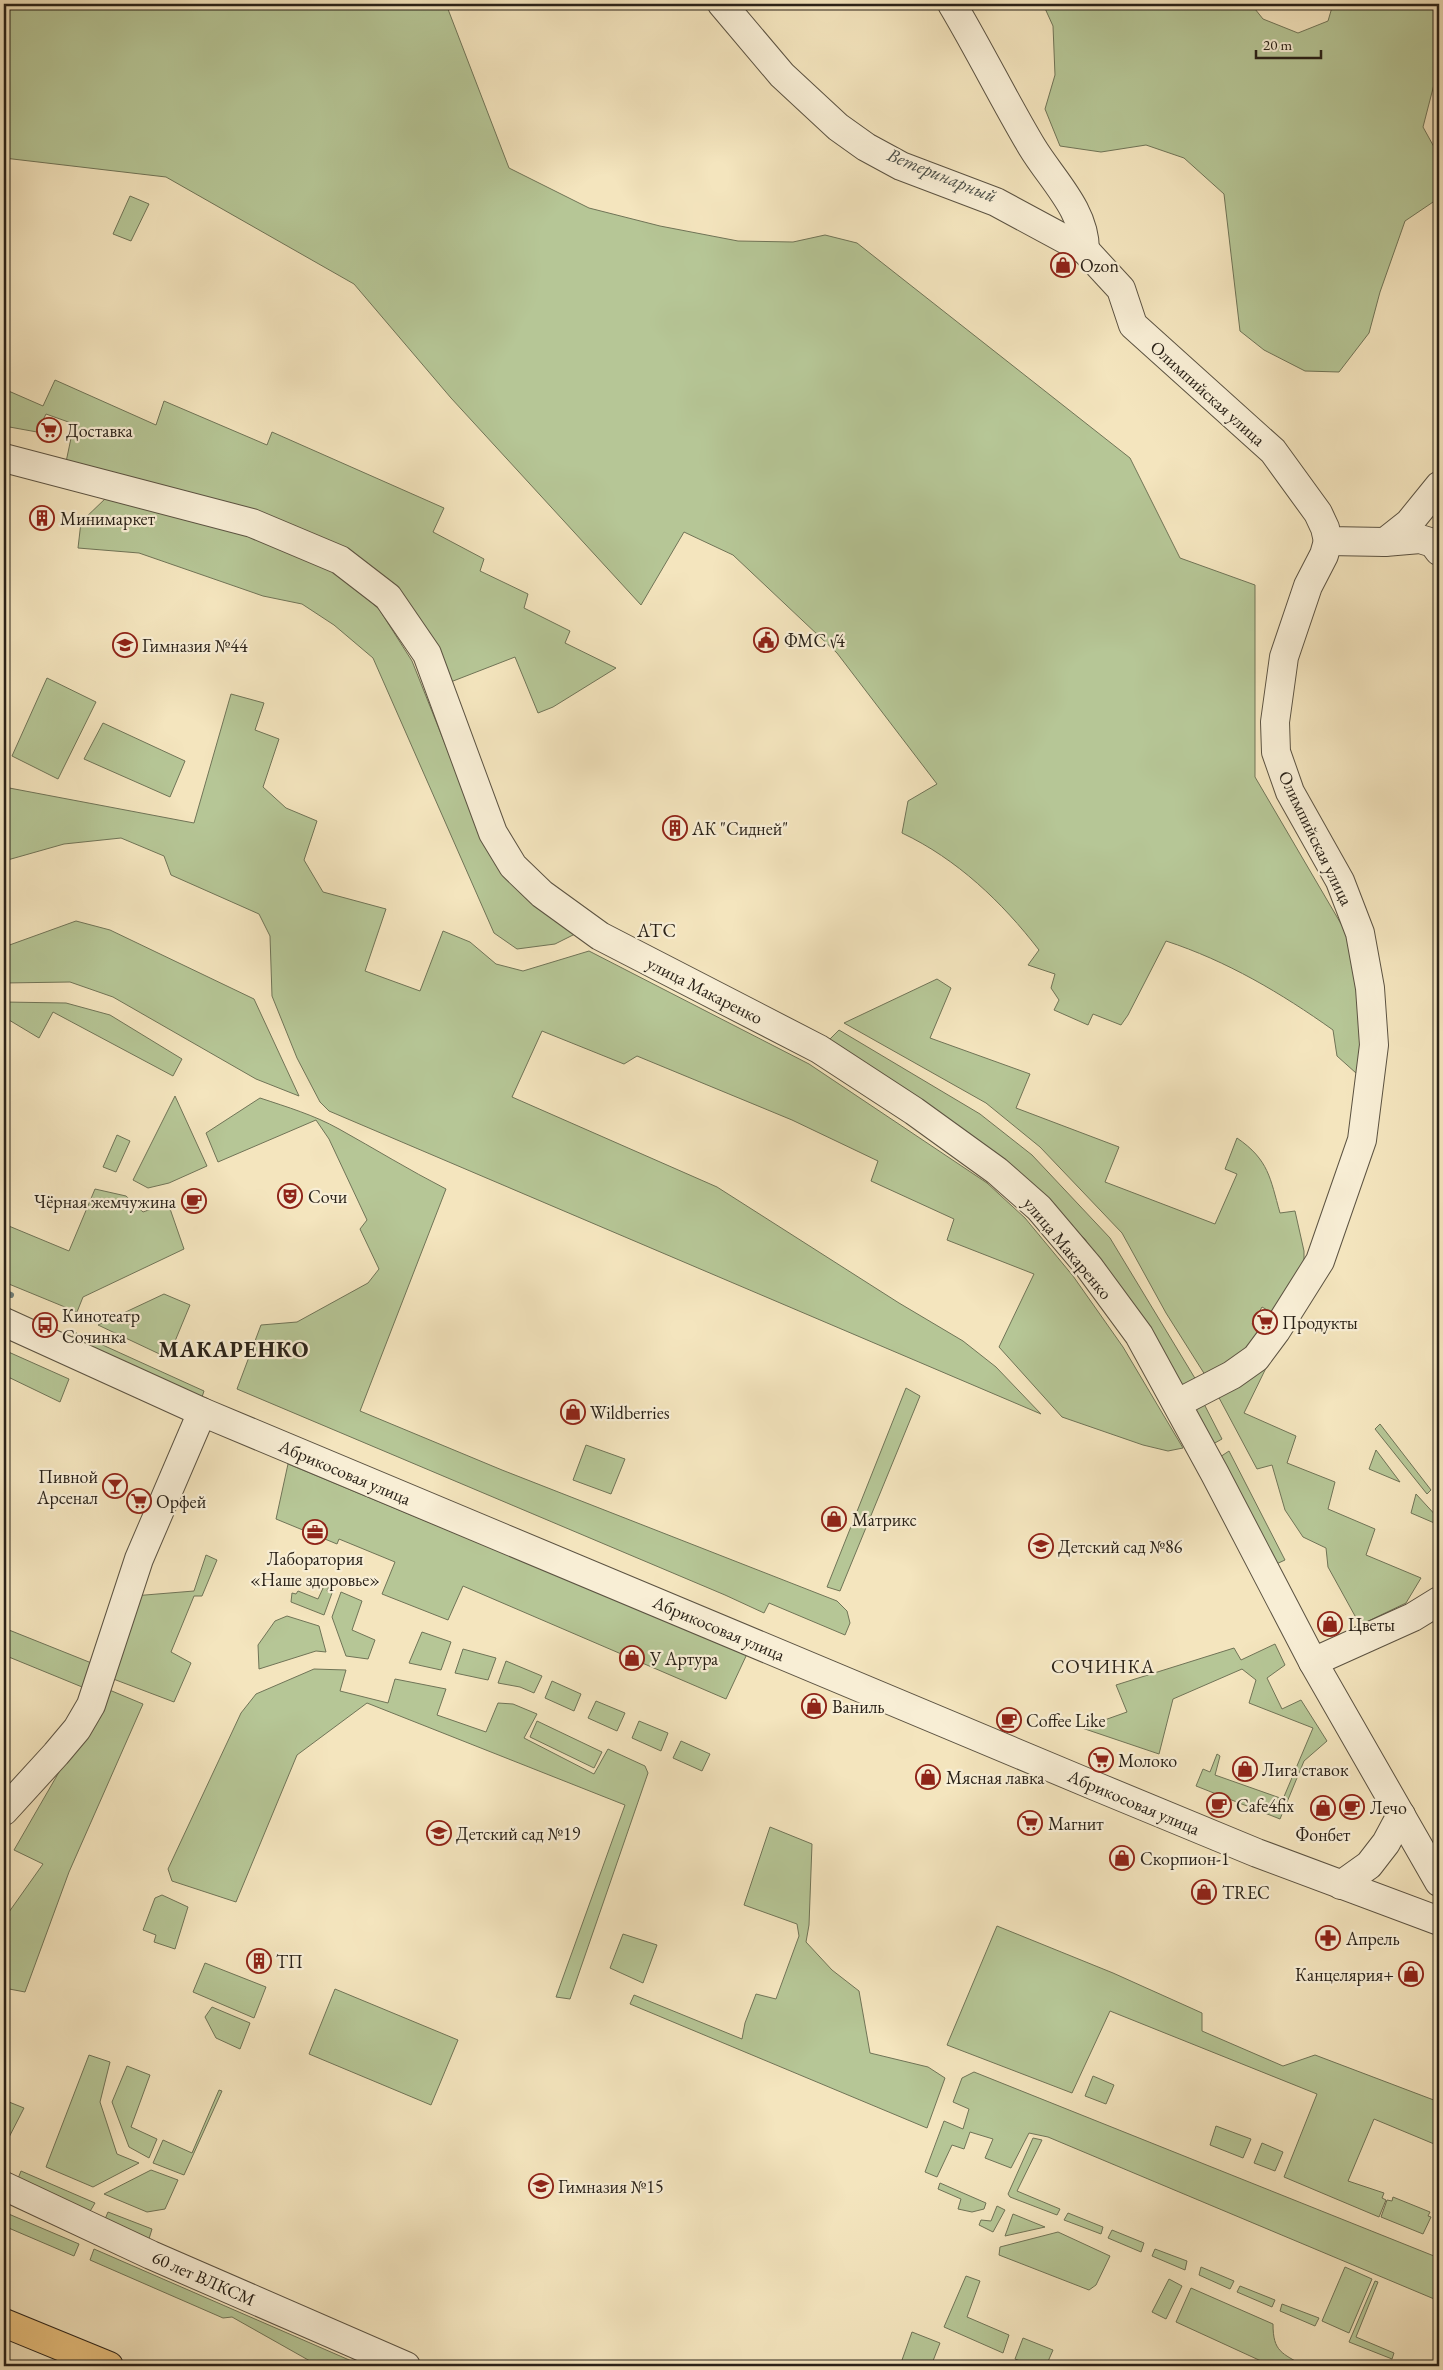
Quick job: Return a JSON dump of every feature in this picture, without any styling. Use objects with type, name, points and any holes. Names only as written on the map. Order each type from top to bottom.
[{"type":"main road","points":[[4,2322],[109,2366]]},
{"type":"street","name":"Олимпийская улица","points":[[722,4],[782,75],[838,127],[866,147],[900,166],[996,202],[1085,250],[1121,289],[1133,325],[1273,451],[1318,513],[1325,528],[1328,541],[1324,556],[1308,586],[1284,657],[1275,722],[1276,752],[1290,792],[1340,881],[1360,933],[1370,988],[1374,1045],[1362,1140],[1320,1261],[1276,1331],[1256,1358],[1232,1375],[1178,1403]]},
{"type":"street","points":[[952,4],[1033,149],[1077,214],[1085,234],[1085,250]]},
{"type":"street","name":"улица Макаренко","points":[[4,458],[252,523],[340,560],[388,597],[427,654],[493,833],[513,866],[542,894],[600,936],[819,1048],[914,1111],[997,1171],[1039,1208],[1089,1267],[1139,1335],[1178,1403],[1313,1662],[1439,1882]]},
{"type":"street","points":[[1385,542],[1409,523],[1439,486]]},
{"type":"street","points":[[1328,541],[1385,542],[1427,540],[1439,551]]},
{"type":"street","name":"Абрикосовая улица","points":[[4,1322],[202,1412],[1095,1786],[1341,1885],[1439,1921]]},
{"type":"street","points":[[4,1811],[77,1729],[91,1705],[139,1559],[202,1412]]},
{"type":"street","points":[[1313,1662],[1413,1617],[1439,1601]]},
{"type":"street","points":[[1341,1885],[1369,1865],[1386,1843],[1400,1815]]},
{"type":"street","name":"60 лет ВЛКСМ","points":[[4,2186],[151,2255],[406,2366]]},
{"type":"green space","points":[[4,4],[446,4],[509,168],[589,208],[660,226],[738,241],[793,242],[825,235],[857,243],[1130,458],[1180,558],[1255,585],[1255,777],[1347,934],[1357,988],[1366,1082],[1337,1056],[1333,1030],[1294,1003],[1253,979],[1211,958],[1166,941],[1121,1025],[1093,1014],[1088,1025],[1054,1010],[1059,1000],[1051,988],[1055,974],[1028,965],[1039,950],[1025,932],[994,899],[960,869],[902,833],[908,801],[937,784],[837,653],[733,555],[684,532],[641,605],[451,398],[354,284],[166,177],[4,158]]},
{"type":"green space","points":[[1043,4],[1251,4],[1263,19],[1298,33],[1328,21],[1333,4],[1439,4],[1439,65],[1423,127],[1439,156],[1439,198],[1405,221],[1380,292],[1369,333],[1339,372],[1305,371],[1264,350],[1240,331],[1224,194],[1184,158],[1146,145],[1101,152],[1060,146],[1045,109],[1055,75],[1053,26]]},
{"type":"green space","points":[[130,196],[149,204],[131,241],[113,234]]},
{"type":"green space","points":[[55,380],[156,425],[164,401],[267,445],[272,432],[444,508],[433,532],[484,559],[480,571],[528,594],[524,608],[570,631],[565,643],[616,668],[553,707],[538,713],[515,657],[448,683],[392,584],[347,548],[243,507],[66,462],[74,424],[46,414],[37,432],[4,426],[4,389],[43,406]]},
{"type":"green space","points":[[107,497],[247,533],[336,572],[379,609],[412,661],[484,842],[504,877],[575,934],[555,944],[517,949],[494,933],[373,658],[334,625],[302,604],[263,596],[139,553],[78,548],[81,522]]},
{"type":"green space","points":[[47,678],[96,702],[58,779],[12,756]]},
{"type":"green space","points":[[231,694],[264,703],[255,730],[279,739],[263,787],[286,808],[317,821],[304,860],[323,892],[386,909],[365,971],[420,991],[443,931],[470,942],[496,964],[523,971],[589,951],[809,1064],[987,1183],[1025,1218],[1073,1276],[1123,1347],[1183,1448],[1168,1451],[1143,1445],[1062,1417],[999,1347],[1034,1274],[947,1240],[954,1219],[871,1181],[878,1161],[792,1120],[637,1056],[624,1064],[542,1031],[512,1097],[717,1187],[899,1303],[963,1341],[996,1367],[1041,1414],[329,1111],[320,1102],[297,1058],[272,996],[270,936],[259,914],[171,875],[164,856],[121,838],[64,844],[4,861],[4,787],[194,823]]},
{"type":"green space","points":[[103,723],[185,761],[170,797],[84,759]]},
{"type":"green space","points":[[76,921],[110,930],[254,999],[299,1096],[256,1079],[113,997],[70,982],[4,983],[4,947]]},
{"type":"green space","points":[[937,979],[951,988],[930,1038],[1030,1074],[1016,1108],[1119,1147],[1105,1182],[1215,1224],[1237,1174],[1225,1169],[1237,1138],[1256,1154],[1267,1171],[1280,1213],[1295,1211],[1304,1251],[1304,1276],[1278,1316],[1262,1307],[1252,1324],[1266,1334],[1207,1378],[1166,1313],[1122,1233],[1040,1147],[986,1103],[844,1023]]},
{"type":"green space","points":[[4,1002],[66,1003],[110,1015],[182,1059],[173,1076],[53,1012],[39,1038],[4,1017]]},
{"type":"green space","points":[[839,1030],[980,1114],[1032,1155],[1110,1238],[1196,1380],[1183,1385],[1175,1383],[1085,1239],[1005,1162],[829,1048],[830,1039]]},
{"type":"green space","points":[[175,1096],[207,1166],[169,1183],[148,1188],[133,1180]]},
{"type":"green space","points":[[260,1098],[330,1124],[446,1189],[360,1411],[502,1470],[837,1601],[847,1611],[850,1623],[845,1635],[769,1603],[764,1613],[237,1389],[261,1325],[297,1322],[368,1283],[379,1269],[360,1229],[367,1220],[329,1139],[316,1120],[218,1162],[206,1133]]},
{"type":"green space","points":[[117,1135],[130,1141],[116,1172],[103,1167]]},
{"type":"green space","points":[[95,1189],[126,1196],[143,1212],[168,1203],[184,1249],[83,1297],[77,1312],[4,1282],[4,1224],[69,1251]]},
{"type":"green space","points":[[164,1294],[190,1305],[168,1358],[98,1325]]},
{"type":"green space","points":[[74,1332],[204,1391],[200,1403],[69,1345]]},
{"type":"green space","points":[[1279,1340],[1284,1344],[1267,1366],[1244,1413],[1296,1436],[1287,1463],[1335,1482],[1328,1509],[1375,1529],[1366,1555],[1421,1578],[1406,1603],[1360,1625],[1328,1567],[1326,1548],[1303,1537],[1285,1510],[1272,1465],[1257,1469],[1217,1394]]},
{"type":"green space","points":[[4,1350],[69,1379],[60,1402],[4,1375]]},
{"type":"green space","points":[[906,1388],[920,1396],[840,1591],[827,1587]]},
{"type":"green space","points":[[1202,1400],[1222,1439],[1213,1444],[1192,1406]]},
{"type":"green space","points":[[1380,1424],[1431,1490],[1427,1494],[1375,1429]]},
{"type":"green space","points":[[586,1445],[625,1459],[611,1494],[573,1480]]},
{"type":"green space","points":[[1376,1450],[1400,1482],[1369,1469]]},
{"type":"green space","points":[[1229,1451],[1285,1560],[1272,1566],[1220,1457]]},
{"type":"green space","points":[[288,1464],[747,1654],[726,1699],[463,1586],[448,1620],[382,1594],[395,1562],[339,1539],[337,1544],[276,1519]]},
{"type":"green space","points":[[1416,1494],[1439,1519],[1439,1525],[1411,1513]]},
{"type":"green space","points":[[206,1555],[217,1560],[202,1596],[194,1596],[171,1652],[191,1663],[174,1702],[108,1677],[133,1596],[194,1591]]},
{"type":"green space","points":[[324,1586],[329,1587],[327,1591],[332,1593],[324,1615],[291,1602],[292,1593],[296,1594],[298,1591],[318,1599]]},
{"type":"green space","points":[[341,1592],[362,1601],[352,1630],[375,1640],[368,1659],[346,1656],[332,1617]]},
{"type":"green space","points":[[287,1616],[319,1626],[326,1652],[316,1651],[259,1669],[258,1645],[275,1621]]},
{"type":"green space","points":[[4,1628],[94,1664],[87,1689],[4,1655]]},
{"type":"green space","points":[[422,1632],[451,1642],[441,1670],[409,1663]]},
{"type":"green space","points":[[1275,1644],[1285,1665],[1267,1678],[1282,1709],[1301,1700],[1327,1741],[1304,1761],[1280,1819],[1196,1786],[1203,1769],[1210,1772],[1217,1754],[1220,1756],[1215,1775],[1283,1799],[1313,1728],[1249,1703],[1256,1680],[1242,1669],[1173,1699],[1159,1754],[1082,1728],[1127,1712],[1116,1685],[1234,1648],[1241,1660]]},
{"type":"green space","points":[[463,1649],[496,1658],[488,1680],[455,1673]]},
{"type":"green space","points":[[506,1661],[542,1676],[534,1693],[520,1687],[498,1683]]},
{"type":"green space","points":[[314,1669],[346,1670],[340,1691],[388,1703],[395,1679],[446,1689],[437,1715],[486,1732],[498,1703],[513,1704],[537,1714],[524,1738],[594,1774],[608,1749],[645,1766],[648,1773],[570,1999],[556,1997],[625,1805],[367,1703],[297,1755],[236,1902],[172,1881],[168,1869],[241,1713],[256,1694]]},
{"type":"green space","points":[[552,1681],[581,1694],[574,1711],[545,1698]]},
{"type":"green space","points":[[107,1689],[143,1704],[69,1872],[25,1992],[4,1988],[4,1919],[43,1864],[14,1850]]},
{"type":"green space","points":[[596,1701],[625,1713],[617,1731],[588,1718]]},
{"type":"green space","points":[[537,1721],[602,1752],[594,1768],[530,1737]]},
{"type":"green space","points":[[639,1721],[668,1733],[661,1751],[632,1738]]},
{"type":"green space","points":[[681,1741],[710,1754],[702,1771],[673,1758]]},
{"type":"green space","points":[[770,1827],[812,1844],[809,1925],[806,1942],[832,1970],[859,1991],[870,2053],[928,2067],[945,2078],[927,2128],[630,2004],[634,1995],[742,2039],[745,2023],[756,1994],[776,1999],[799,1936],[797,1924],[744,1905]]},
{"type":"green space","points":[[162,1895],[188,1907],[175,1949],[154,1942],[156,1935],[143,1930],[155,1898]]},
{"type":"green space","points":[[997,1926],[1113,1973],[1202,2013],[1202,2031],[1283,2066],[1315,2055],[1439,2102],[1439,2146],[1374,2119],[1348,2181],[1384,2193],[1382,2198],[1386,2200],[1379,2217],[1284,2177],[1317,2094],[1110,2011],[1072,2093],[947,2045]]},
{"type":"green space","points":[[623,1934],[657,1945],[643,1983],[610,1968]]},
{"type":"green space","points":[[205,1963],[266,1987],[254,2018],[193,1992]]},
{"type":"green space","points":[[335,1989],[458,2040],[431,2105],[309,2054]]},
{"type":"green space","points":[[212,2007],[250,2023],[240,2049],[216,2038],[205,2017]]},
{"type":"green space","points":[[89,2055],[110,2062],[100,2102],[117,2154],[139,2163],[93,2187],[46,2167]]},
{"type":"green space","points":[[127,2066],[150,2075],[131,2127],[157,2139],[149,2158],[129,2147],[112,2102]]},
{"type":"green space","points":[[974,2072],[1439,2258],[1439,2301],[1048,2137],[1029,2133],[1011,2168],[985,2158],[993,2139],[970,2132],[964,2149],[952,2145],[937,2177],[925,2172],[944,2121],[963,2129],[969,2109],[953,2102],[962,2078]]},
{"type":"green space","points":[[1093,2076],[1114,2085],[1106,2104],[1085,2096]]},
{"type":"green space","points":[[219,2090],[222,2091],[184,2175],[153,2163],[163,2140],[192,2153]]},
{"type":"green space","points":[[4,2100],[24,2108],[4,2147]]},
{"type":"green space","points":[[1216,2126],[1251,2139],[1243,2158],[1210,2145]]},
{"type":"green space","points":[[1033,2138],[1042,2140],[1017,2191],[1060,2209],[1057,2215],[1010,2197],[1008,2194]]},
{"type":"green space","points":[[1262,2143],[1283,2152],[1275,2171],[1254,2163]]},
{"type":"green space","points":[[151,2170],[178,2180],[165,2209],[147,2212],[104,2194]]},
{"type":"green space","points":[[21,2171],[95,2203],[89,2213],[17,2181]]},
{"type":"green space","points":[[940,2183],[986,2203],[984,2209],[972,2212],[958,2209],[961,2199],[938,2189]]},
{"type":"green space","points":[[1393,2197],[1430,2212],[1428,2216],[1431,2217],[1423,2234],[1381,2217],[1387,2200],[1392,2201]]},
{"type":"green space","points":[[997,2206],[1005,2210],[993,2232],[979,2225],[981,2220],[991,2221]]},
{"type":"green space","points":[[4,2212],[79,2244],[74,2256],[4,2226]]},
{"type":"green space","points":[[108,2212],[152,2229],[148,2242],[103,2224]]},
{"type":"green space","points":[[1068,2213],[1103,2227],[1101,2234],[1064,2220]]},
{"type":"green space","points":[[1013,2214],[1045,2227],[1005,2236]]},
{"type":"green space","points":[[1112,2230],[1144,2243],[1141,2252],[1108,2238]]},
{"type":"green space","points":[[1058,2232],[1110,2256],[1096,2285],[1089,2290],[999,2255],[1000,2247]]},
{"type":"green space","points":[[94,2249],[363,2366],[313,2366],[310,2361],[232,2317],[223,2318],[90,2260]]},
{"type":"green space","points":[[1155,2249],[1187,2261],[1185,2270],[1152,2256]]},
{"type":"green space","points":[[1201,2267],[1234,2281],[1230,2289],[1199,2275]]},
{"type":"green space","points":[[1345,2267],[1372,2279],[1349,2333],[1322,2321]]},
{"type":"green space","points":[[966,2276],[980,2281],[967,2317],[1009,2335],[1003,2353],[944,2327]]},
{"type":"green space","points":[[1169,2279],[1182,2286],[1166,2319],[1152,2312]]},
{"type":"green space","points":[[1375,2281],[1378,2282],[1356,2337],[1394,2353],[1392,2359],[1349,2342]]},
{"type":"green space","points":[[1240,2286],[1275,2300],[1272,2307],[1237,2292]]},
{"type":"green space","points":[[1191,2288],[1273,2324],[1275,2341],[1280,2351],[1304,2366],[1272,2366],[1176,2322]]},
{"type":"green space","points":[[1282,2304],[1319,2318],[1315,2326],[1280,2311]]},
{"type":"green space","points":[[912,2332],[940,2343],[931,2366],[917,2366],[902,2360]]},
{"type":"green space","points":[[1023,2338],[1053,2350],[1046,2366],[1033,2366],[1015,2359]]},
{"type":"waterway","points":[[4,1292],[11,1295]]},
{"type":"place","name":"Ozon","points":[[1063,265]]},
{"type":"place","name":"Доставка","points":[[49,430]]},
{"type":"place","name":"Минимаркет","points":[[42,518]]},
{"type":"place","name":"ФМС √4","points":[[766,640]]},
{"type":"place","name":"Гимназия №44","points":[[125,645]]},
{"type":"place","name":"АК \"Сидней\"","points":[[675,828]]},
{"type":"place","name":"Сочи","points":[[290,1196]]},
{"type":"place","name":"Чёрная жемчужина","points":[[194,1201]]},
{"type":"place","name":"Продукты","points":[[1265,1322]]},
{"type":"place","name":"Кинотеатр Сочинка","points":[[45,1325]]},
{"type":"place","name":"Wildberries","points":[[573,1412]]},
{"type":"place","name":"Пивной Арсенал","points":[[115,1486]]},
{"type":"place","name":"Орфей","points":[[139,1501]]},
{"type":"place","name":"Матрикс","points":[[834,1519]]},
{"type":"place","name":"Лаборатория «Наше здоровье»","points":[[315,1532]]},
{"type":"place","name":"Детский сад №86","points":[[1041,1546]]},
{"type":"place","name":"Цветы","points":[[1330,1624]]},
{"type":"place","name":"У Артура","points":[[632,1658]]},
{"type":"place","name":"Ваниль","points":[[814,1706]]},
{"type":"place","name":"Coffee Like","points":[[1009,1720]]},
{"type":"place","name":"Молоко","points":[[1101,1760]]},
{"type":"place","name":"Лига ставок","points":[[1245,1769]]},
{"type":"place","name":"Мясная лавка","points":[[928,1777]]},
{"type":"place","name":"Cafe4fix","points":[[1219,1805]]},
{"type":"place","name":"Лечо","points":[[1352,1807]]},
{"type":"place","name":"Фонбет","points":[[1323,1808]]},
{"type":"place","name":"Магнит","points":[[1030,1823]]},
{"type":"place","name":"Детский сад №19","points":[[439,1833]]},
{"type":"place","name":"Скорпион-1","points":[[1122,1858]]},
{"type":"place","name":"TREC","points":[[1204,1892]]},
{"type":"place","name":"Апрель","points":[[1328,1938]]},
{"type":"place","name":"ТП","points":[[259,1961]]},
{"type":"place","name":"Канцелярия+","points":[[1411,1974]]},
{"type":"place","name":"Гимназия №15","points":[[541,2186]]},
{"type":"district","name":"АТС","points":[[657,930]]},
{"type":"district","name":"МАКАРЕНКО","points":[[234,1349]]},
{"type":"district","name":"СОЧИНКА","points":[[1103,1666]]},
{"type":"water label","name":"Ветеринарный","points":[[942,175]]}]
